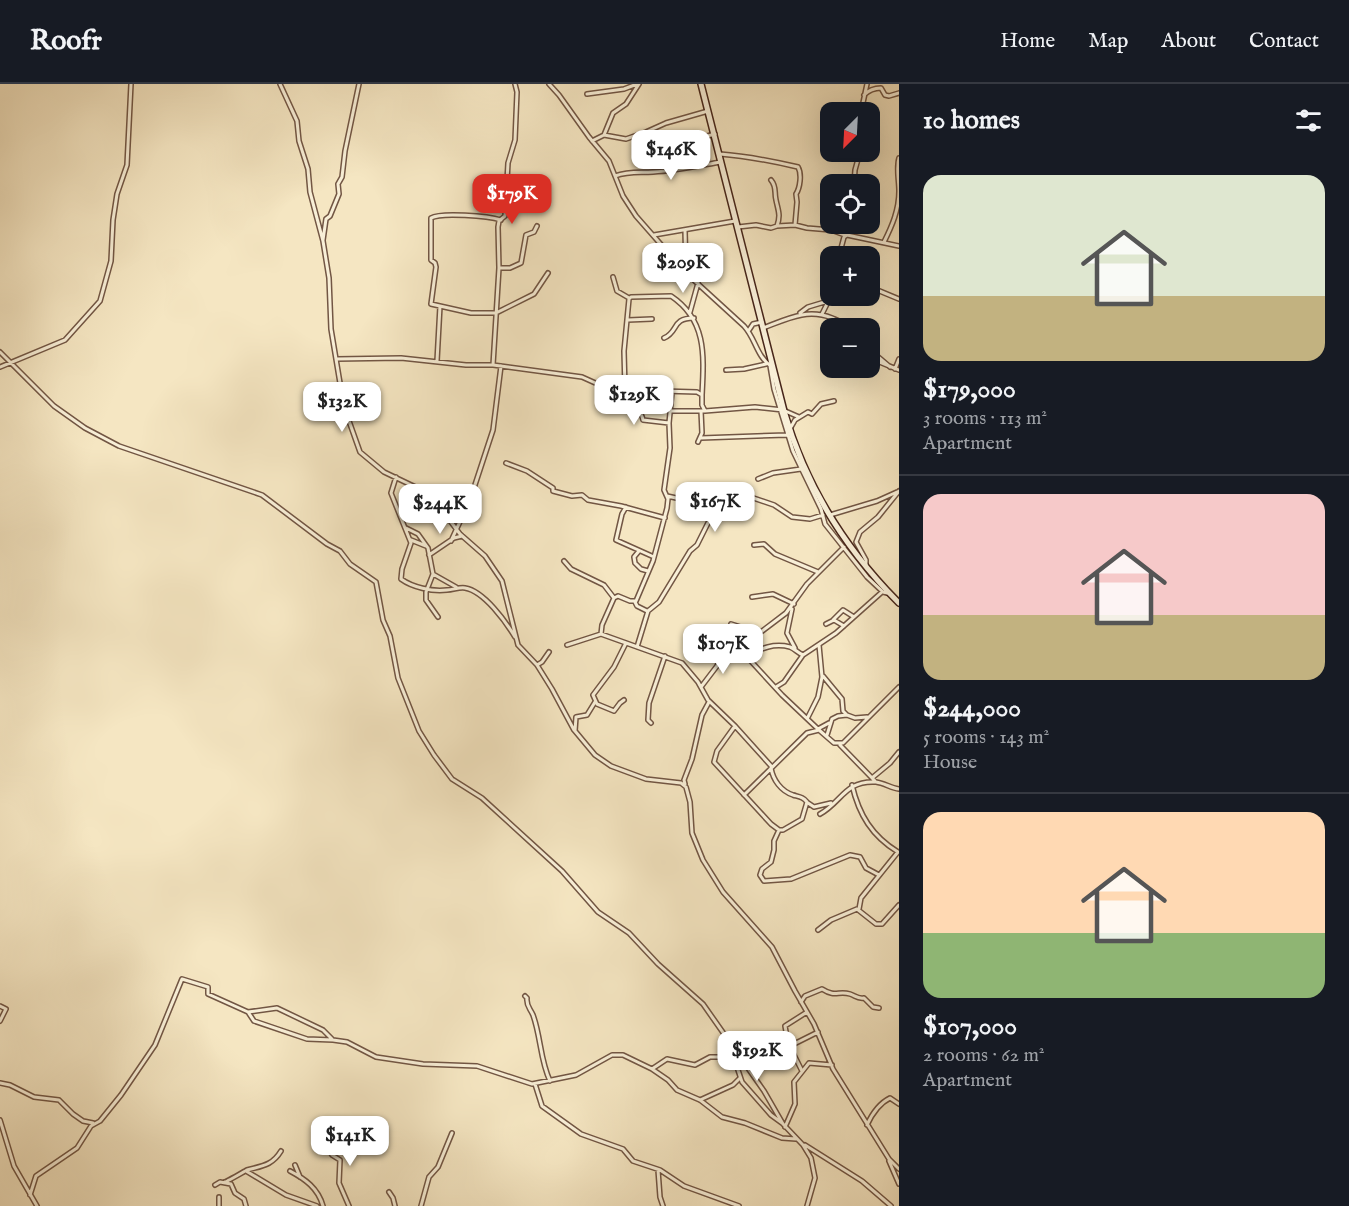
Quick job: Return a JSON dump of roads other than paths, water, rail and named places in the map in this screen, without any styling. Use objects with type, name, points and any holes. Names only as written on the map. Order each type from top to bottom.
[{"type":"main road","points":[[701,84],[738,224],[770,366],[789,432],[826,516],[886,592],[899,603]]},
{"type":"street","points":[[0,367],[65,340],[100,301],[111,261],[117,194],[127,165],[131,84]]},
{"type":"street","points":[[280,84],[297,120],[298,141],[308,169],[310,194],[323,241],[330,286],[331,329],[345,406],[360,452],[381,470],[430,494],[462,536],[486,556],[502,580],[518,645],[537,665],[575,731],[596,755],[611,766],[646,780],[681,783],[686,787]]},
{"type":"street","points":[[323,241],[326,220],[339,194],[338,184],[342,177],[359,84]]},
{"type":"street","points":[[493,365],[499,268],[498,230],[505,216],[508,162],[515,140],[515,84]]},
{"type":"street","points":[[549,84],[609,161],[633,213],[686,273],[749,332],[757,352],[770,366]]},
{"type":"street","points":[[604,135],[613,113],[626,104],[638,84]]},
{"type":"street","points":[[587,93],[619,90],[638,84]]},
{"type":"street","points":[[863,102],[867,84]]},
{"type":"street","points":[[864,95],[878,88],[882,88],[885,95],[899,93]]},
{"type":"street","points":[[592,141],[604,135],[626,139],[661,124],[708,111]]},
{"type":"street","points":[[679,169],[676,156],[680,148],[694,140],[715,134]]},
{"type":"street","points":[[720,154],[757,157],[778,164],[798,167],[800,171],[796,194],[795,225]]},
{"type":"street","points":[[884,242],[896,216],[899,194],[897,180],[899,158]]},
{"type":"street","points":[[615,176],[634,171],[679,169],[722,161]]},
{"type":"street","points":[[771,180],[775,184],[776,200],[780,211],[777,226]]},
{"type":"street","points":[[501,220],[477,216],[438,215],[431,218],[430,252],[431,260],[436,267],[431,303],[434,306],[471,313],[496,313],[534,294],[548,273]]},
{"type":"street","points":[[654,235],[685,229],[738,224],[771,228],[795,225],[820,229]]},
{"type":"street","points":[[499,268],[510,268],[521,263],[526,235],[534,232],[537,226]]},
{"type":"street","points":[[685,229],[686,273]]},
{"type":"street","points":[[841,246],[844,234],[899,246]]},
{"type":"street","points":[[613,277],[617,291],[629,298],[670,296],[694,318],[701,337],[703,411],[699,440],[789,432]]},
{"type":"street","points":[[690,312],[698,284]]},
{"type":"street","points":[[880,291],[899,299]]},
{"type":"street","points":[[629,298],[624,351],[626,390],[644,420],[669,423]]},
{"type":"street","points":[[799,315],[808,307],[820,303]]},
{"type":"street","points":[[437,362],[440,306]]},
{"type":"street","points":[[822,314],[826,306]]},
{"type":"street","points":[[740,323],[762,325],[809,313],[832,318]]},
{"type":"street","points":[[628,320],[652,318]]},
{"type":"street","points":[[664,338],[671,334],[679,321],[694,318]]},
{"type":"street","points":[[749,332],[753,324]]},
{"type":"street","points":[[0,352],[57,409],[86,428],[119,446],[262,495],[327,544],[340,551],[350,564],[375,580],[378,585],[382,620],[390,636],[398,678],[419,731],[452,779],[482,798],[562,871],[598,912],[628,933],[658,964],[703,1004],[764,1091],[784,1126]]},
{"type":"street","points":[[337,359],[401,358],[493,365],[582,378],[602,386],[626,390],[697,392],[702,395]]},
{"type":"street","points":[[880,358],[895,369]]},
{"type":"street","points":[[895,369],[899,359]]},
{"type":"street","points":[[880,362],[895,369]]},
{"type":"street","points":[[451,540],[477,481],[493,430],[501,366]]},
{"type":"street","points":[[726,370],[770,366]]},
{"type":"street","points":[[630,396],[637,391]]},
{"type":"street","points":[[635,602],[654,557],[666,518],[667,496],[664,490],[670,448],[669,423],[672,392]]},
{"type":"street","points":[[789,432],[799,417],[808,412],[812,414],[821,404],[834,401]]},
{"type":"street","points":[[671,411],[755,407],[782,411],[799,417]]},
{"type":"street","points":[[776,687],[784,682],[803,655],[886,592],[867,577],[828,528],[826,516],[801,469],[789,432]]},
{"type":"street","points":[[506,463],[527,471],[553,488],[553,491],[572,496],[582,495],[588,500],[666,518]]},
{"type":"street","points":[[758,479],[772,473],[801,469]]},
{"type":"street","points":[[396,477],[391,493],[411,540],[401,579],[411,585],[443,591],[457,588],[473,591],[489,604],[517,640]]},
{"type":"street","points":[[637,646],[647,611],[659,602],[690,551],[697,545],[720,498],[728,489],[774,505],[797,519],[826,516],[877,501],[899,491]]},
{"type":"street","points":[[866,566],[866,560],[856,542],[857,536],[878,517],[899,491]]},
{"type":"street","points":[[667,496],[699,503],[743,496]]},
{"type":"street","points":[[626,507],[615,539],[654,557]]},
{"type":"street","points":[[406,528],[418,534],[427,547],[433,574],[426,596],[438,617]]},
{"type":"street","points":[[429,555],[451,540],[462,536]]},
{"type":"street","points":[[411,540],[427,547]]},
{"type":"street","points":[[754,545],[764,544],[773,553],[818,572]]},
{"type":"street","points":[[737,646],[749,641],[783,615],[794,604],[804,587],[844,548]]},
{"type":"street","points":[[639,551],[634,557],[634,563],[648,571]]},
{"type":"street","points":[[838,553],[849,553]]},
{"type":"street","points":[[564,561],[571,569],[604,585],[614,598]]},
{"type":"street","points":[[433,574],[457,588]]},
{"type":"street","points":[[752,597],[773,594],[794,604]]},
{"type":"street","points":[[614,598],[618,596],[635,602],[636,606],[647,611]]},
{"type":"street","points":[[601,634],[602,625],[614,598]]},
{"type":"street","points":[[794,604],[787,630],[795,650]]},
{"type":"street","points":[[826,624],[843,610],[854,617]]},
{"type":"street","points":[[833,620],[844,626]]},
{"type":"street","points":[[731,624],[747,629],[754,636]]},
{"type":"street","points":[[567,645],[601,634],[682,663],[701,687],[709,702],[735,726],[771,767],[773,777],[783,789],[819,807],[833,802]]},
{"type":"street","points":[[624,700],[614,711],[596,702],[593,698],[594,691],[614,667],[626,643]]},
{"type":"street","points":[[701,687],[717,666],[725,647],[729,644],[737,646],[776,687],[834,743],[839,744],[876,782]]},
{"type":"street","points":[[808,717],[818,697],[822,674],[819,645]]},
{"type":"street","points":[[748,656],[771,646],[790,647],[803,655]]},
{"type":"street","points":[[537,665],[549,652]]},
{"type":"street","points":[[651,723],[648,720],[649,703],[665,656]]},
{"type":"street","points":[[822,674],[842,699],[843,711],[847,715]]},
{"type":"street","points":[[839,744],[850,737],[899,687]]},
{"type":"street","points":[[566,713],[577,716],[587,715],[596,702]]},
{"type":"street","points":[[709,702],[702,715],[692,759],[684,780],[690,802],[692,833],[703,860],[728,897],[772,947],[818,1032],[832,1065],[889,1159],[899,1184]]},
{"type":"street","points":[[575,731],[577,716]]},
{"type":"street","points":[[744,795],[802,736],[811,730],[819,729],[836,716],[868,717]]},
{"type":"street","points":[[826,735],[829,723]]},
{"type":"street","points":[[735,726],[717,751],[714,762],[779,830]]},
{"type":"street","points":[[872,778],[899,752]]},
{"type":"street","points":[[763,776],[773,777]]},
{"type":"street","points":[[820,814],[852,785],[876,782],[899,789]]},
{"type":"street","points":[[852,785],[863,819],[871,830],[898,852],[861,898],[858,909]]},
{"type":"street","points":[[844,791],[850,792],[855,798]]},
{"type":"street","points":[[779,830],[800,822],[808,803]]},
{"type":"street","points":[[779,830],[774,841],[771,862],[761,871],[760,878],[764,881],[790,879],[850,855],[860,857],[866,868],[879,875]]},
{"type":"street","points":[[858,909],[874,923],[880,925],[885,923],[899,905]]},
{"type":"street","points":[[818,930],[831,920],[858,909]]},
{"type":"street","points":[[896,910],[899,915]]},
{"type":"street","points":[[30,1195],[36,1176],[71,1153],[88,1130],[100,1121],[116,1102],[155,1045],[181,979],[208,987],[208,994],[248,1012],[277,1008],[323,1030],[333,1040]]},
{"type":"street","points":[[801,1002],[805,996],[822,989],[831,994],[850,994],[856,998],[864,998],[873,1007],[879,1008]]},
{"type":"street","points":[[525,996],[534,1018],[543,1062],[550,1081]]},
{"type":"street","points":[[0,1006],[6,1010],[0,1021]]},
{"type":"street","points":[[248,1012],[254,1021],[301,1038],[333,1040],[351,1044],[376,1057],[423,1064],[477,1066],[535,1084],[585,1071],[615,1054],[629,1057],[652,1069],[668,1080],[676,1090],[700,1100],[722,1117],[745,1123],[782,1138],[797,1139]]},
{"type":"street","points":[[802,1071],[793,1053],[785,1026],[807,1012]]},
{"type":"street","points":[[792,1045],[818,1032]]},
{"type":"street","points":[[729,1041],[740,1078],[771,1115],[803,1145],[811,1158],[815,1178],[807,1206]]},
{"type":"street","points":[[652,1069],[660,1062],[671,1058],[695,1065],[710,1057],[733,1057]]},
{"type":"street","points":[[784,1126],[795,1104],[793,1086],[802,1071],[809,1063],[832,1065]]},
{"type":"street","points":[[700,1100],[733,1085],[740,1078]]},
{"type":"street","points":[[0,1083],[10,1085],[30,1096],[59,1100],[83,1121],[95,1123]]},
{"type":"street","points":[[535,1084],[542,1106],[581,1134],[623,1149],[633,1161],[658,1169],[684,1186],[739,1206]]},
{"type":"street","points":[[867,1125],[873,1114],[886,1100],[890,1098],[899,1104]]},
{"type":"street","points":[[0,1120],[14,1166],[37,1206]]},
{"type":"street","points":[[83,1121],[88,1130]]},
{"type":"street","points":[[421,1206],[426,1185],[438,1167],[453,1133]]},
{"type":"street","points":[[323,1140],[332,1155],[340,1160],[339,1183],[349,1206]]},
{"type":"street","points":[[803,1145],[862,1180],[891,1206]]},
{"type":"street","points":[[215,1185],[271,1163],[280,1152]]},
{"type":"street","points":[[889,1159],[899,1169]]},
{"type":"street","points":[[295,1166],[300,1177]]},
{"type":"street","points":[[658,1169],[663,1206]]},
{"type":"street","points":[[246,1171],[281,1192],[317,1206]]},
{"type":"street","points":[[290,1171],[317,1190],[323,1206]]},
{"type":"street","points":[[225,1182],[233,1185],[235,1193],[244,1199],[246,1206]]},
{"type":"street","points":[[389,1192],[395,1206]]},
{"type":"street","points":[[219,1197],[219,1206]]}]
